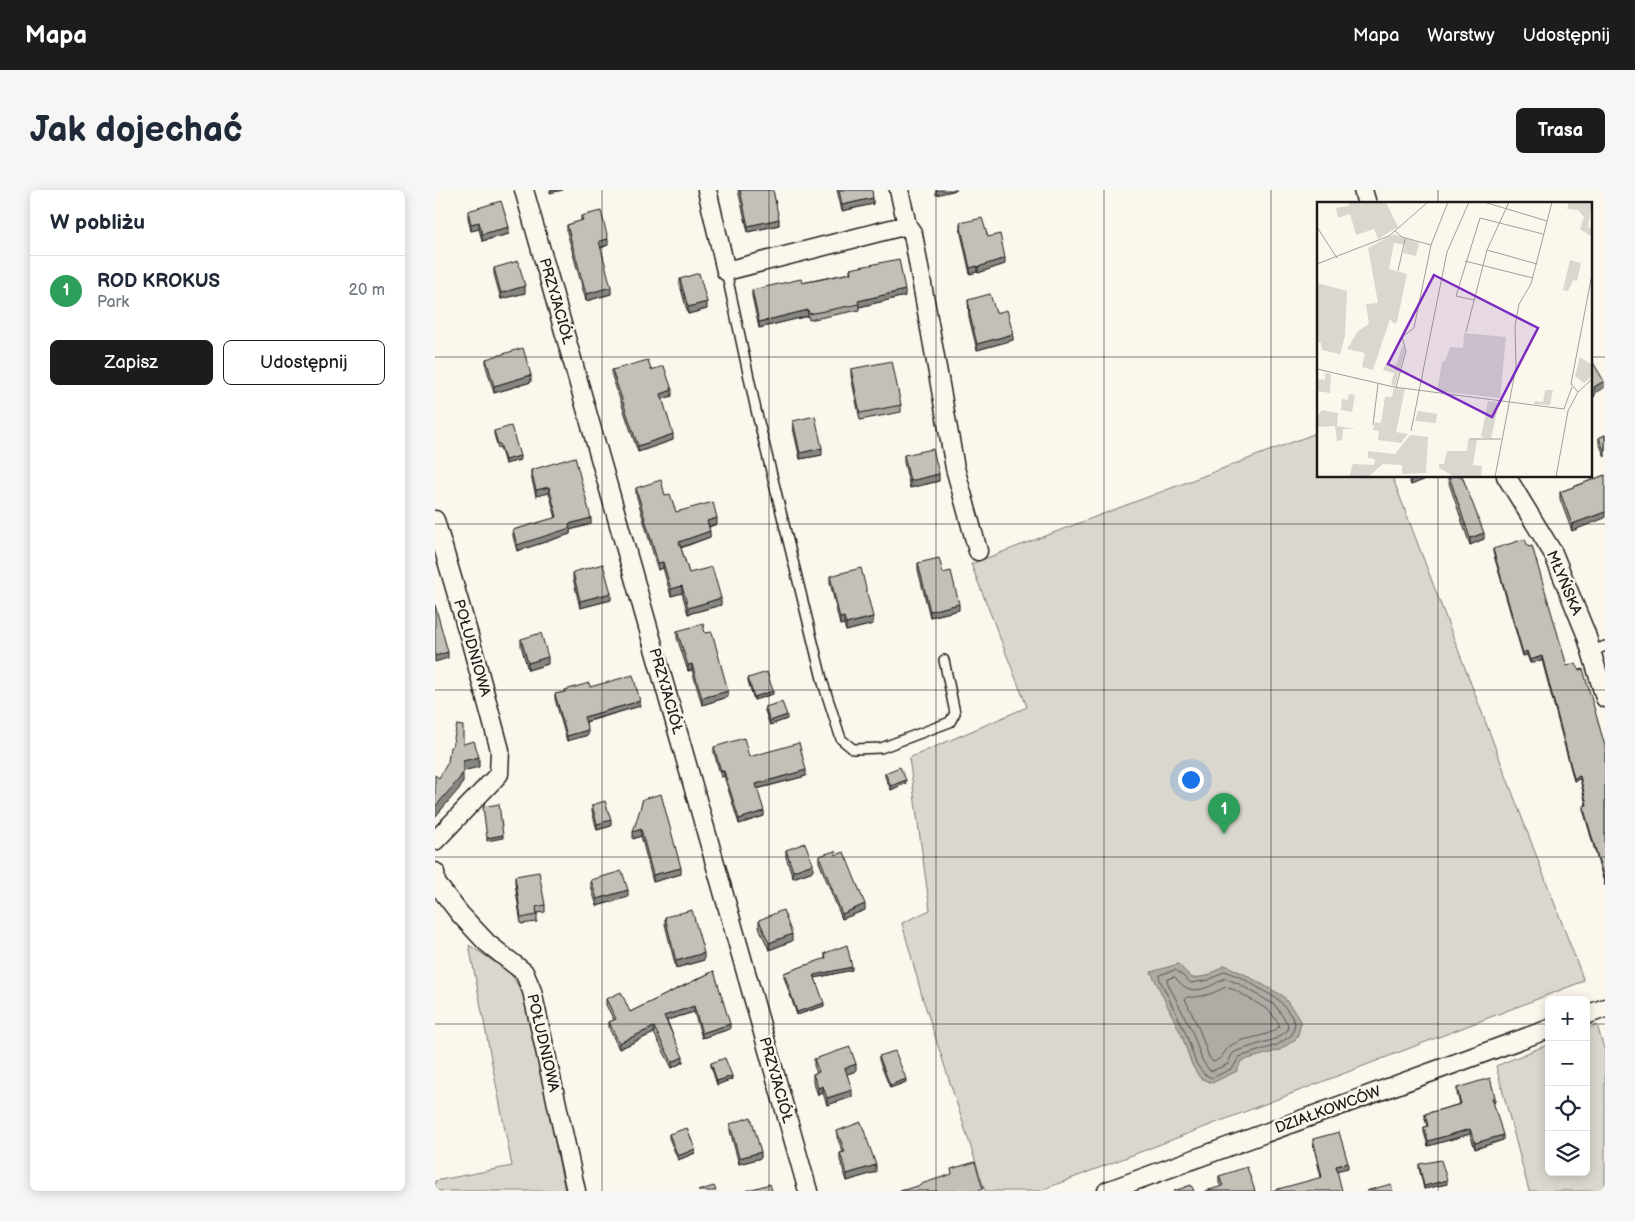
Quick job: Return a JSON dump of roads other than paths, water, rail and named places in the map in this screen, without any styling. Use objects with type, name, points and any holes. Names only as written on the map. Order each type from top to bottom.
[{"type":"street","name":"PRZYJACIÓŁ","points":[[524,190],[808,1191]]},
{"type":"street","points":[[707,190],[726,271],[907,225]]},
{"type":"street","points":[[899,190],[907,225],[913,234],[955,468],[978,551]]},
{"type":"street","name":"MŁYŃSKA","points":[[1507,478],[1553,553],[1586,634],[1598,649],[1605,698]]},
{"type":"street","name":"POŁUDNIOWA","points":[[435,520],[500,750],[499,774],[435,841]]},
{"type":"street","name":"POŁUDNIOWA","points":[[435,872],[436,883],[460,914],[487,943],[523,972],[532,991],[576,1191]]},
{"type":"street","points":[[1590,1014],[1605,1008]]},
{"type":"street","name":"DZIAŁKOWCÓW","points":[[1107,1191],[1545,1030]]},
{"type":"lane","points":[[726,271],[756,410],[819,664],[841,739],[853,749],[881,748],[950,722],[955,713],[944,660]]},
{"type":"water","points":[[1178,964],[1192,978],[1207,976],[1225,965],[1283,996],[1301,1023],[1297,1038],[1280,1050],[1241,1061],[1237,1071],[1212,1083],[1200,1078],[1192,1065],[1182,1036],[1151,972]]},
{"type":"place","name":"ROD KROKUS","points":[[1224,834]]}]
